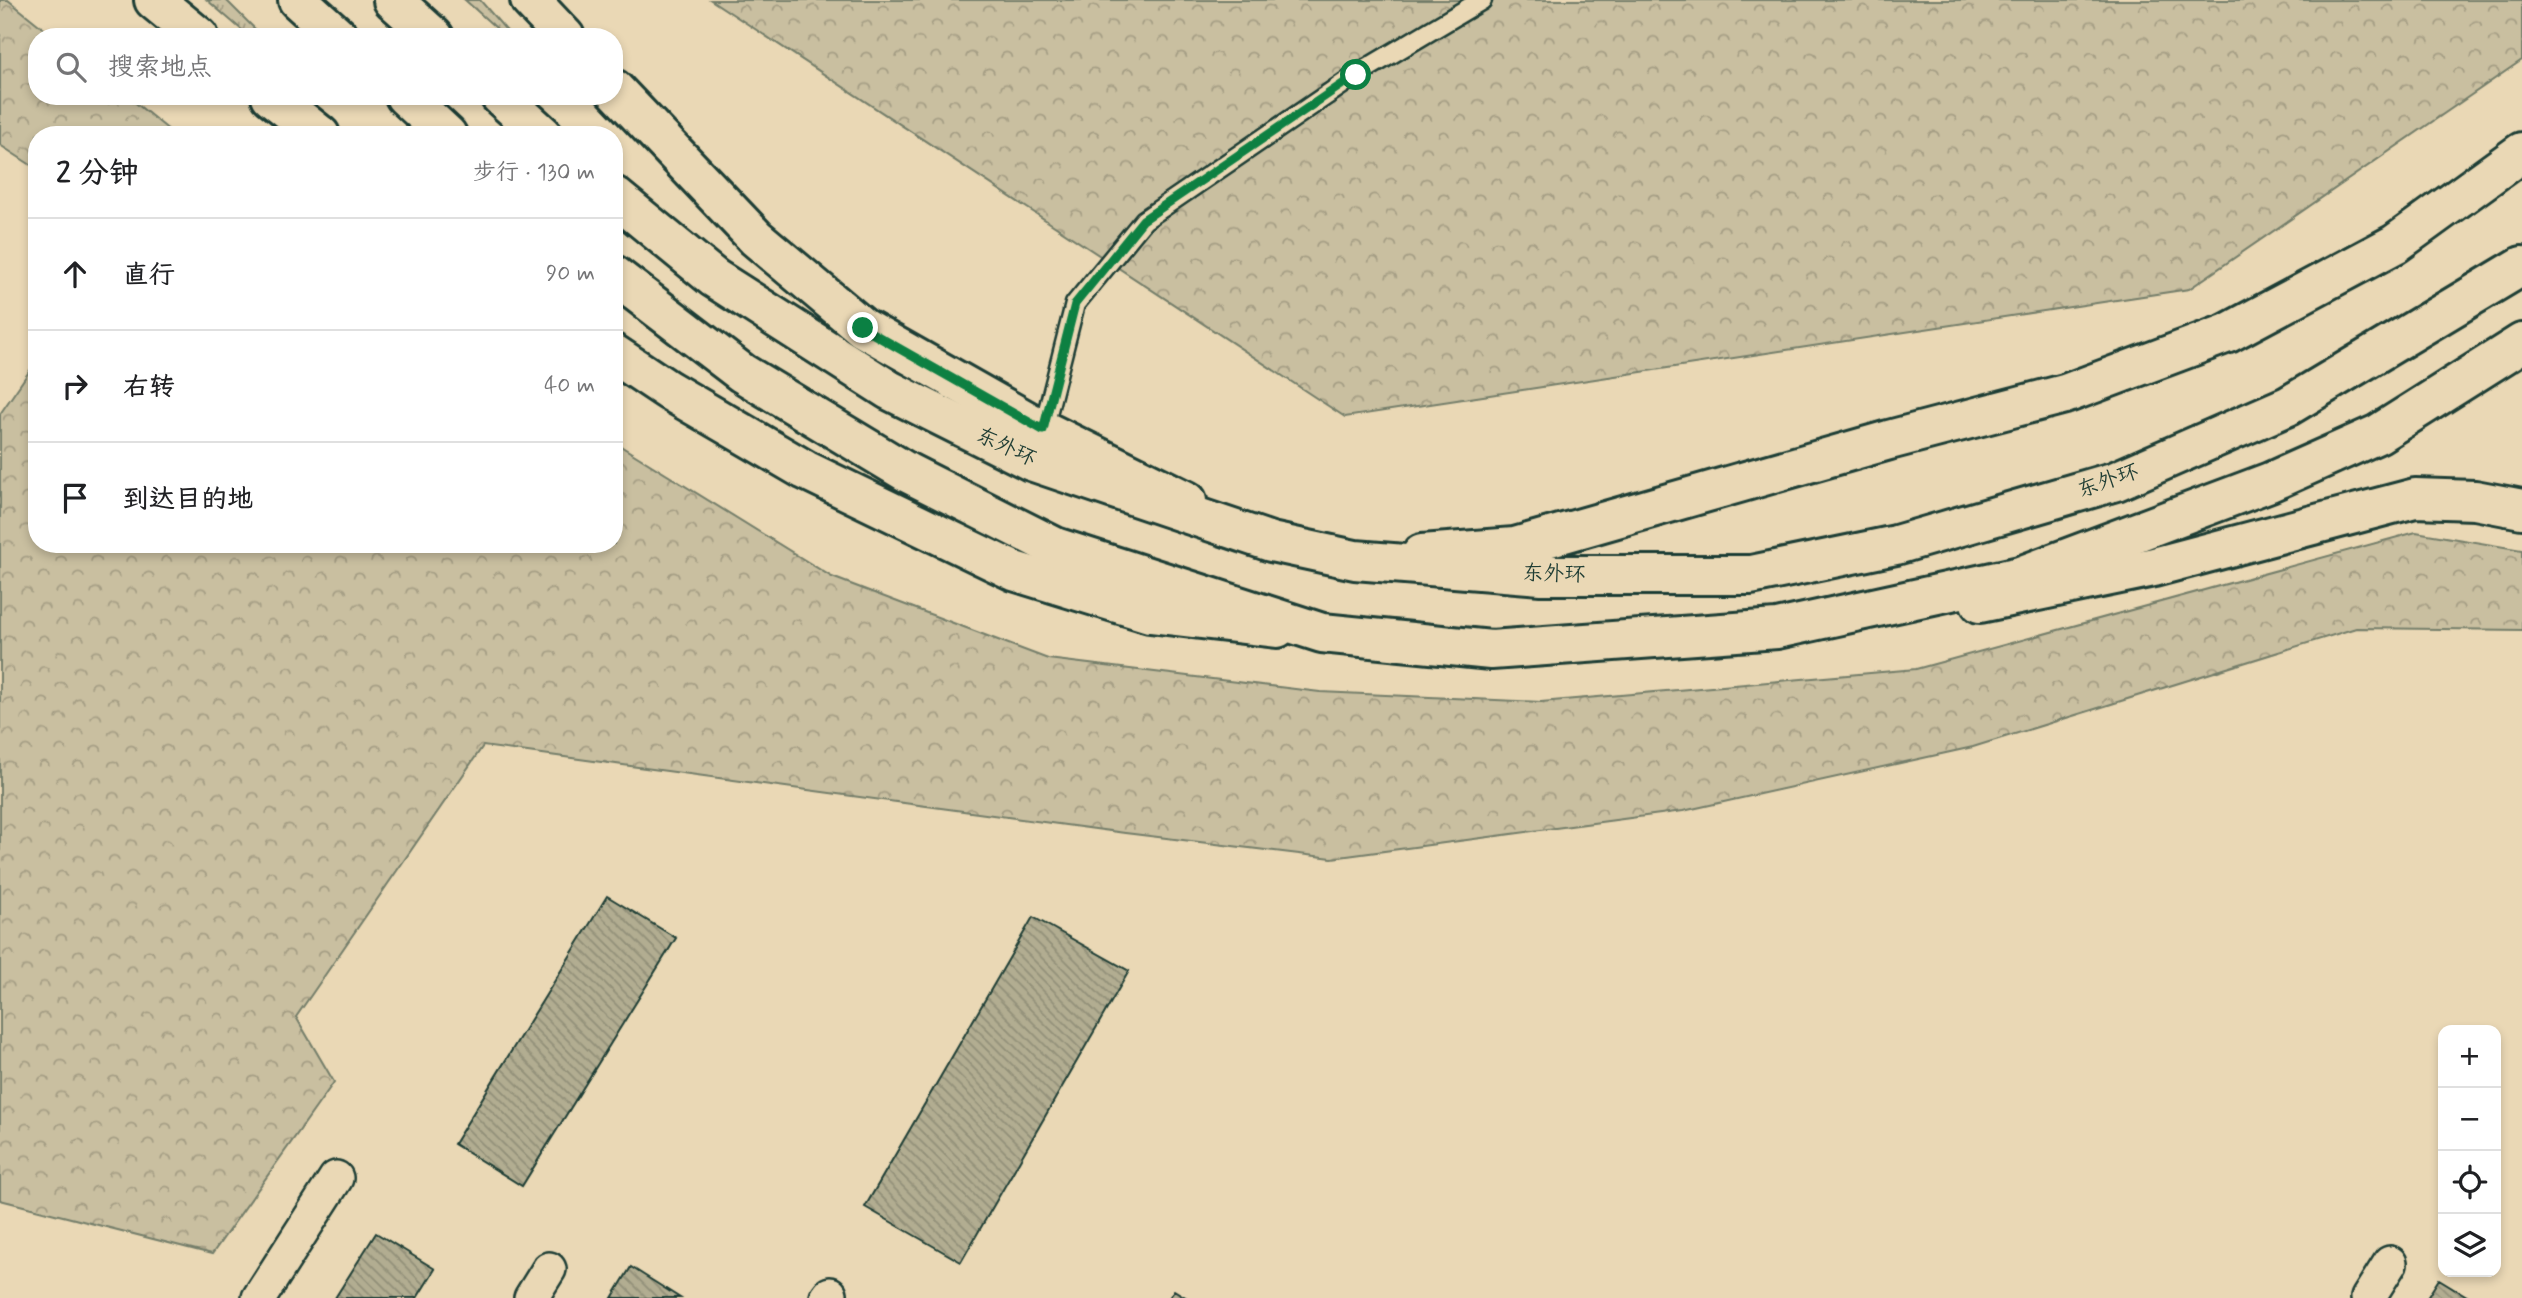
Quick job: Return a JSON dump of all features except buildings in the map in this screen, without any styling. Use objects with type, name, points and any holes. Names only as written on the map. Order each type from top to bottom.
[{"type":"main road","points":[[154,0],[188,28]]},
{"type":"main road","points":[[298,0],[329,28]]},
{"type":"main road","points":[[393,0],[424,28]]},
{"type":"main road","points":[[530,0],[556,28]]},
{"type":"main road","points":[[623,99],[756,239],[863,328],[1043,430],[1270,542]]},
{"type":"main road","points":[[282,105],[309,126]]},
{"type":"main road","points":[[415,105],[437,126]]},
{"type":"main road","points":[[510,105],[533,126]]},
{"type":"main road","points":[[1355,560],[1515,547],[1889,440],[2065,394],[2240,327],[2395,244],[2522,152]]},
{"type":"main road","name":"东外环","points":[[623,203],[713,278],[889,390],[1031,461],[1270,542],[1355,560],[1541,575],[1751,575],[1896,545],[2116,481],[2288,406],[2522,266]]},
{"type":"main road","points":[[623,282],[742,373],[920,479],[1055,547],[1322,633]]},
{"type":"main road","points":[[1777,629],[2020,576],[2270,482],[2378,433],[2522,342]]},
{"type":"main road","points":[[623,360],[668,390],[805,470],[1014,571],[1150,613],[1492,650],[1777,629],[1979,603],[2154,567],[2336,516],[2415,498],[2475,500],[2522,509]]},
{"type":"street","points":[[259,1298],[337,1178]]},
{"type":"street","points":[[2368,1298],[2390,1263]]},
{"type":"street","points":[[531,1298],[550,1269]]},
{"type":"lane","points":[[1043,430],[1075,304],[1143,220],[1356,75],[1482,0]]},
{"type":"green space","points":[[0,0],[8,0],[43,28],[28,28],[28,105],[138,105],[164,126],[28,126],[28,163],[0,145]]},
{"type":"green space","points":[[207,0],[226,0],[254,28],[240,28]]},
{"type":"green space","points":[[465,0],[480,0],[504,28],[496,28]]},
{"type":"green space","points":[[711,0],[2522,0],[2522,60],[2189,289],[1345,417]]},
{"type":"green space","points":[[28,373],[28,553],[623,553],[623,448],[832,577],[1048,659],[1320,692],[1541,702],[1916,669],[2416,532],[2522,550],[2522,630],[2356,628],[1973,747],[1683,811],[1332,858],[1125,833],[483,746],[296,1017],[334,1082],[212,1254],[0,1200],[0,414]]},
{"type":"route","points":[[863,328],[1043,430],[1075,304],[1143,220],[1356,75]]}]
